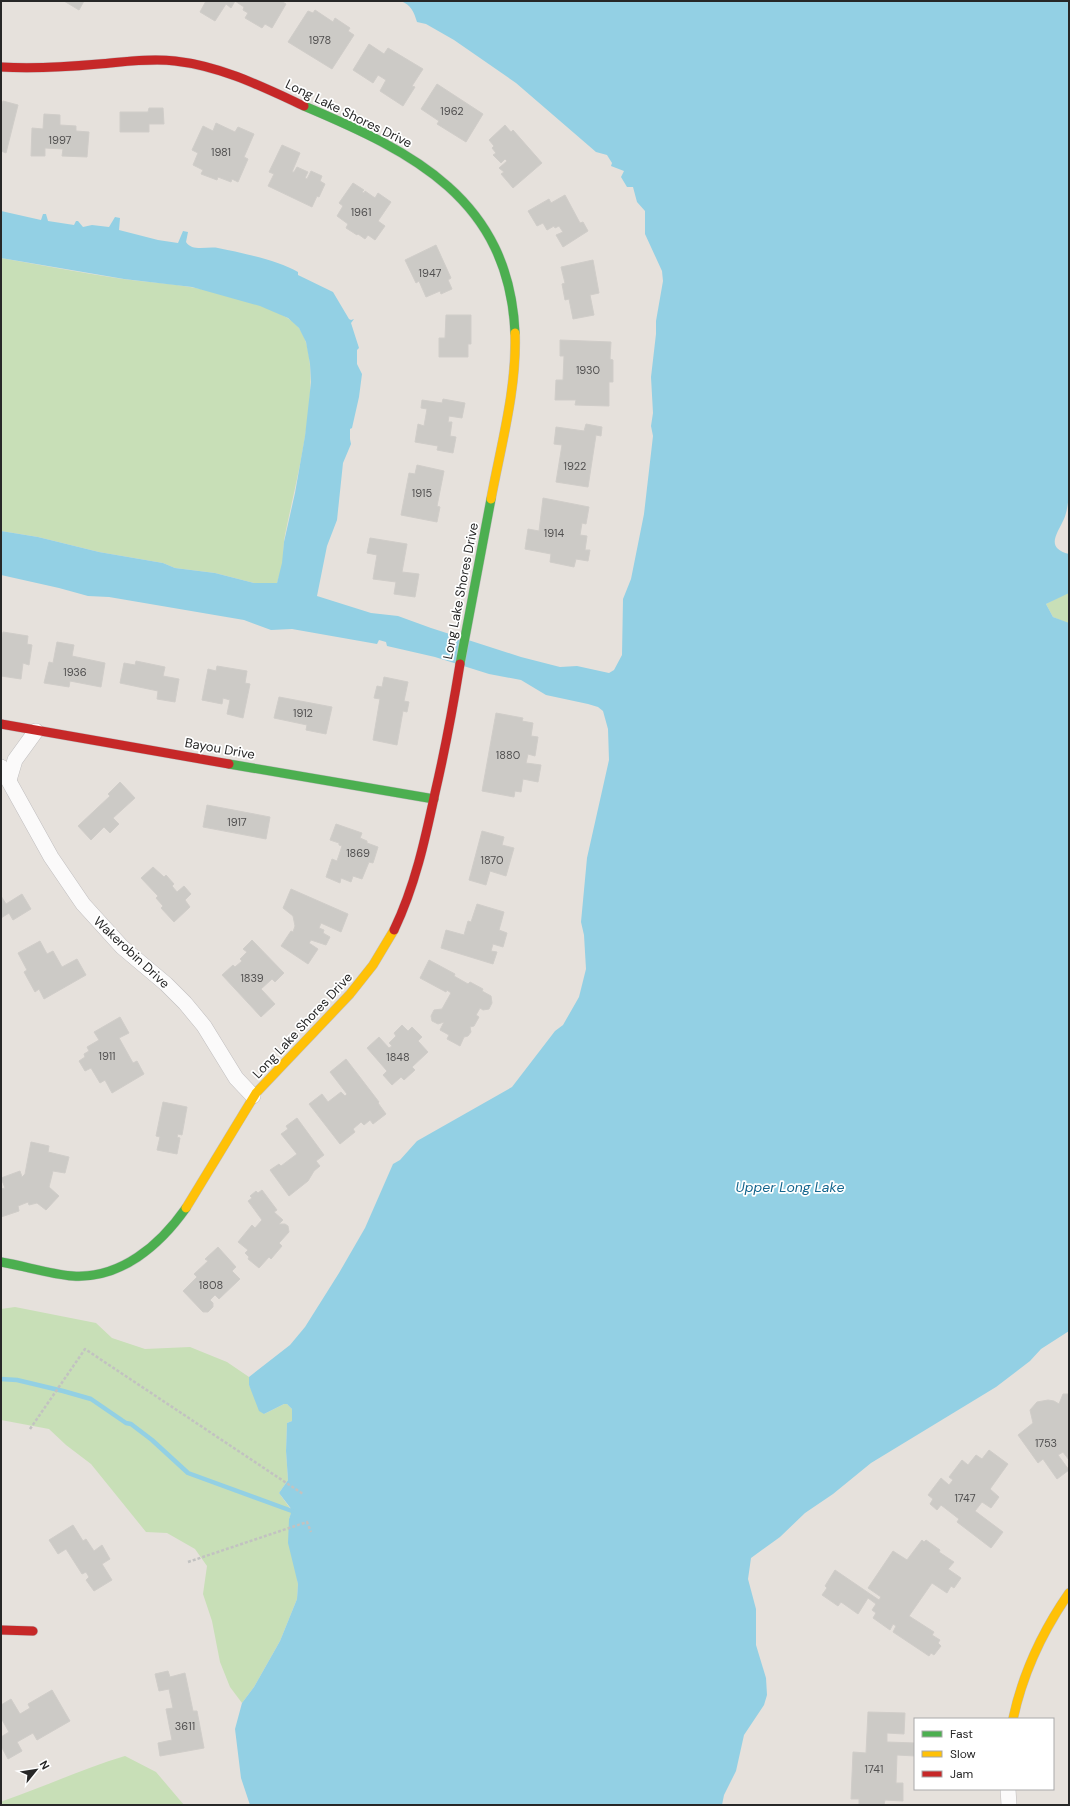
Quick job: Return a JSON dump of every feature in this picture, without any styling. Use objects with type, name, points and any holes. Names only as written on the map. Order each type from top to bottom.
[{"type":"street","name":"Long Lake Shores Drive","points":[[1,67],[45,68],[157,60],[178,61],[216,69],[291,99],[394,147],[434,173],[462,200],[484,229],[503,268],[513,307],[515,326],[513,373],[507,414],[424,846],[402,912],[381,953],[350,995],[267,1079],[253,1096],[181,1216],[152,1246],[114,1270],[96,1276],[65,1276],[1,1262]]},
{"type":"street","name":"Bayou Drive","points":[[1,724],[434,799]]},
{"type":"street","name":"Wakerobin Drive","points":[[36,731],[5,773],[51,857],[83,904],[122,947],[166,984],[204,1026],[236,1078],[253,1096]]},
{"type":"street","points":[[1013,1718],[1022,1682],[1034,1651],[1050,1621],[1069,1594]]},
{"type":"street","points":[[1,1630],[32,1631]]},
{"type":"street","points":[[1008,1790],[1010,1805]]},
{"type":"path","points":[[30,1429],[85,1349],[303,1494]]},
{"type":"path","points":[[188,1562],[307,1522],[311,1532]]},
{"type":"green space","points":[[1,258],[108,277],[182,286],[215,292],[248,301],[279,313],[291,320],[299,328],[307,346],[310,371],[310,399],[301,459],[284,538],[283,563],[277,583],[254,583],[215,573],[175,568],[163,563],[99,552],[38,537],[1,531]]},
{"type":"green space","points":[[1069,593],[1069,623],[1053,617],[1046,604]]},
{"type":"green space","points":[[15,1307],[96,1323],[112,1338],[145,1349],[190,1347],[227,1362],[249,1377],[249,1385],[264,1414],[284,1404],[287,1404],[292,1409],[292,1421],[287,1423],[286,1451],[288,1480],[279,1493],[292,1511],[289,1519],[298,1584],[297,1599],[280,1641],[254,1687],[242,1703],[230,1687],[220,1662],[212,1621],[203,1594],[207,1566],[195,1549],[167,1533],[146,1532],[91,1464],[66,1445],[49,1429],[1,1420],[1,1309]]},
{"type":"green space","points":[[125,1756],[156,1772],[184,1805],[1,1805],[1,1802],[3,1801],[94,1766]]},
{"type":"water","name":"Upper Long Lake","points":[[401,1],[1069,1],[1069,494],[1065,516],[1056,535],[1055,544],[1057,548],[1069,554],[1069,593],[1046,604],[1053,617],[1069,623],[1069,1331],[1041,1349],[1030,1361],[996,1387],[871,1463],[833,1494],[805,1513],[780,1537],[751,1558],[748,1579],[756,1609],[756,1645],[766,1678],[767,1695],[764,1705],[744,1735],[736,1771],[724,1795],[722,1805],[250,1805],[241,1778],[235,1729],[242,1703],[254,1687],[280,1641],[297,1599],[298,1584],[288,1543],[289,1519],[292,1510],[279,1493],[288,1480],[286,1451],[287,1423],[292,1421],[292,1409],[287,1404],[284,1404],[264,1414],[259,1411],[249,1385],[249,1377],[290,1345],[305,1327],[365,1228],[393,1164],[400,1160],[417,1141],[512,1087],[555,1031],[563,1025],[579,997],[586,969],[584,935],[581,922],[587,858],[609,760],[608,729],[603,711],[598,707],[588,704],[546,695],[521,680],[489,674],[435,657],[387,646],[386,642],[379,640],[377,644],[292,629],[271,630],[244,620],[109,597],[88,596],[1,575],[1,531],[38,537],[99,552],[163,563],[175,568],[215,573],[254,583],[277,583],[305,436],[311,382],[310,364],[306,342],[299,328],[288,318],[260,306],[192,287],[124,279],[1,258],[1,211],[41,220],[43,214],[46,214],[48,221],[74,225],[76,221],[78,221],[83,227],[92,225],[109,227],[115,217],[120,218],[119,230],[158,240],[178,243],[183,231],[188,232],[186,242],[192,247],[227,250],[259,257],[290,268],[298,272],[298,275],[333,292],[349,319],[354,319],[351,323],[359,348],[357,350],[357,364],[362,374],[359,397],[352,428],[350,429],[351,444],[343,463],[337,520],[327,546],[317,596],[371,613],[398,616],[521,657],[560,667],[577,666],[609,673],[614,670],[622,655],[623,599],[631,579],[644,514],[653,436],[651,426],[653,413],[651,377],[656,321],[663,281],[662,271],[645,234],[645,211],[637,202],[633,187],[627,187],[621,177],[624,171],[611,166],[612,163],[607,155],[596,152],[516,83],[454,40],[426,24],[417,22],[412,9]]},
{"type":"building","points":[[64,1],[84,1],[79,10]]},
{"type":"building","points":[[206,1],[235,1],[231,8],[226,4],[215,21],[200,12]]},
{"type":"building","points":[[235,1],[281,1],[286,4],[272,28],[265,24],[262,28],[245,18],[248,13],[243,10],[244,7]]},
{"type":"building","points":[[315,10],[333,22],[335,18],[350,28],[348,31],[354,35],[332,69],[288,42],[308,11],[313,13]]},
{"type":"building","points":[[369,44],[384,54],[388,48],[423,69],[412,86],[415,87],[403,106],[380,91],[386,80],[378,75],[373,83],[353,70]]},
{"type":"building","points":[[437,84],[483,114],[466,142],[437,124],[439,121],[421,109]]},
{"type":"building","points":[[3,101],[18,105],[6,153],[1,151],[1,106]]},
{"type":"building","points":[[149,108],[163,108],[164,124],[149,124],[149,132],[120,132],[120,112],[148,112]]},
{"type":"building","points":[[44,114],[60,115],[60,125],[76,126],[76,131],[89,132],[87,157],[62,156],[63,149],[45,148],[45,156],[31,156],[32,128],[43,129]]},
{"type":"building","points":[[216,123],[235,132],[238,127],[254,134],[244,157],[248,159],[238,182],[232,179],[231,182],[218,177],[217,180],[201,174],[203,170],[193,165],[198,153],[192,150],[203,126],[213,131]]},
{"type":"building","points":[[505,125],[511,132],[513,130],[542,163],[513,188],[501,174],[504,172],[499,168],[507,161],[505,159],[501,163],[493,155],[496,153],[492,148],[494,146],[489,140]]},
{"type":"building","points":[[282,145],[300,153],[292,172],[294,172],[297,167],[308,172],[305,178],[307,179],[311,171],[322,176],[320,181],[325,184],[312,207],[268,186],[274,174],[269,172]]},
{"type":"building","points":[[353,183],[364,190],[362,192],[364,193],[365,191],[375,198],[378,193],[391,202],[378,221],[385,226],[375,240],[368,235],[365,239],[358,234],[357,235],[346,228],[348,224],[337,216],[343,206],[339,203]]},
{"type":"building","points":[[565,195],[580,223],[583,222],[588,231],[563,247],[556,235],[563,232],[559,226],[555,228],[554,226],[547,230],[543,223],[537,226],[528,211],[549,199],[551,203]]},
{"type":"building","points":[[436,245],[451,278],[448,280],[452,289],[441,294],[440,291],[426,297],[419,281],[416,283],[405,260]]},
{"type":"building","points":[[593,260],[599,293],[590,295],[594,315],[573,319],[569,299],[565,300],[562,284],[565,283],[561,267]]},
{"type":"building","points":[[446,315],[471,315],[471,344],[468,344],[468,357],[439,357],[439,338],[445,338]]},
{"type":"building","points":[[560,340],[611,342],[610,359],[613,360],[613,382],[609,382],[609,406],[575,405],[576,400],[555,400],[556,380],[563,380],[564,356],[560,356]]},
{"type":"building","points":[[443,399],[465,403],[462,418],[449,416],[448,422],[452,422],[450,436],[456,437],[453,453],[437,450],[438,446],[415,442],[418,424],[424,426],[427,409],[421,408],[422,400],[442,403]]},
{"type":"building","points":[[586,424],[602,427],[601,436],[596,435],[588,487],[556,482],[562,445],[554,444],[556,427],[584,431]]},
{"type":"building","points":[[417,465],[444,471],[437,506],[440,507],[437,522],[401,515],[409,473],[415,474]]},
{"type":"building","points":[[543,498],[589,507],[586,524],[582,523],[580,535],[587,536],[585,550],[590,550],[588,561],[576,559],[574,567],[550,562],[551,554],[525,549],[528,529],[539,531]]},
{"type":"building","points":[[370,538],[407,544],[402,572],[419,574],[415,597],[394,594],[396,582],[373,579],[377,555],[367,553]]},
{"type":"building","points":[[3,632],[28,636],[27,644],[32,645],[29,665],[23,663],[21,679],[1,676],[1,642]]},
{"type":"building","points":[[57,642],[74,645],[72,656],[105,663],[101,687],[70,681],[69,687],[44,683],[49,662],[53,663]]},
{"type":"building","points":[[136,661],[165,667],[163,676],[179,679],[175,702],[157,699],[158,691],[120,683],[124,663],[135,665]]},
{"type":"building","points":[[217,666],[247,671],[245,683],[250,684],[243,718],[227,714],[230,700],[223,698],[222,704],[202,700],[208,669],[216,671]]},
{"type":"building","points":[[384,677],[408,682],[404,701],[409,702],[407,712],[403,711],[397,745],[373,740],[380,699],[374,698],[377,686],[382,687]]},
{"type":"building","points":[[279,697],[332,707],[326,734],[306,730],[307,725],[274,718]]},
{"type":"building","points":[[496,713],[523,718],[522,721],[533,723],[531,736],[538,737],[535,756],[528,754],[526,763],[541,765],[538,782],[523,779],[521,792],[515,791],[514,797],[482,791]]},
{"type":"building","points":[[120,782],[135,798],[113,818],[119,824],[110,833],[104,827],[91,840],[78,826],[110,796],[108,794]]},
{"type":"building","points":[[207,805],[270,817],[266,839],[203,827]]},
{"type":"building","points":[[336,824],[362,833],[360,838],[367,841],[367,843],[378,847],[373,863],[369,862],[362,879],[353,876],[351,882],[341,878],[340,883],[326,877],[332,859],[337,861],[342,846],[339,845],[339,843],[330,840]]},
{"type":"building","points":[[482,831],[504,837],[502,845],[514,848],[506,876],[490,871],[486,885],[469,880]]},
{"type":"building","points":[[153,867],[164,877],[166,875],[174,884],[172,886],[177,892],[184,886],[191,894],[185,900],[190,907],[174,922],[161,908],[163,906],[156,898],[158,896],[141,878]]},
{"type":"building","points":[[291,889],[348,914],[341,932],[321,923],[319,928],[324,930],[323,933],[330,937],[326,945],[311,940],[309,943],[318,949],[308,964],[281,946],[291,931],[293,932],[295,926],[293,916],[283,908]]},
{"type":"building","points":[[22,894],[31,909],[13,920],[9,913],[1,918],[1,896],[6,904]]},
{"type":"building","points":[[477,904],[504,912],[499,930],[507,933],[503,947],[493,944],[491,951],[497,952],[493,964],[441,948],[446,930],[464,935],[468,921],[471,922]]},
{"type":"building","points":[[252,940],[284,973],[275,982],[272,979],[261,989],[275,1004],[261,1017],[222,975],[233,965],[235,967],[242,961],[240,959],[247,952],[243,949]]},
{"type":"building","points":[[40,941],[47,954],[53,951],[62,967],[77,959],[86,975],[44,999],[39,989],[35,992],[24,972],[27,970],[18,953]]},
{"type":"building","points":[[429,960],[455,974],[454,976],[468,984],[470,982],[483,989],[482,991],[491,996],[492,1003],[489,1009],[483,1010],[480,1008],[476,1015],[479,1017],[474,1026],[470,1027],[471,1032],[468,1036],[464,1037],[460,1046],[447,1039],[449,1035],[440,1030],[444,1022],[438,1024],[432,1021],[431,1016],[434,1010],[442,1009],[451,993],[447,990],[446,992],[420,978]]},
{"type":"building","points":[[120,1017],[129,1033],[119,1038],[133,1063],[137,1061],[144,1074],[112,1093],[105,1080],[100,1083],[91,1068],[85,1071],[79,1061],[85,1057],[84,1054],[89,1051],[87,1047],[99,1040],[94,1032]]},
{"type":"building","points":[[402,1025],[408,1031],[412,1027],[422,1037],[418,1041],[428,1052],[412,1067],[415,1070],[404,1080],[401,1077],[392,1085],[383,1075],[387,1071],[367,1048],[379,1037],[389,1048],[392,1046],[389,1043],[396,1036],[394,1033]]},
{"type":"building","points":[[346,1059],[379,1102],[378,1103],[386,1114],[373,1124],[370,1120],[364,1125],[361,1122],[353,1129],[355,1132],[340,1144],[309,1104],[322,1094],[328,1102],[341,1092],[345,1096],[347,1094],[330,1072]]},
{"type":"building","points":[[163,1102],[187,1107],[182,1135],[178,1134],[177,1137],[180,1138],[177,1154],[157,1150],[160,1137],[156,1136]]},
{"type":"building","points":[[297,1118],[324,1155],[316,1161],[320,1166],[314,1171],[308,1181],[289,1196],[270,1170],[279,1164],[281,1166],[297,1154],[281,1134],[288,1129],[286,1126]]},
{"type":"building","points":[[31,1142],[49,1146],[48,1152],[69,1157],[65,1173],[53,1171],[49,1187],[59,1196],[46,1210],[37,1203],[29,1205],[28,1202],[18,1206],[19,1211],[1,1217],[1,1189],[5,1188],[1,1178],[20,1171],[22,1177],[25,1174]]},
{"type":"building","points":[[262,1190],[277,1210],[274,1212],[283,1220],[279,1224],[285,1224],[288,1226],[289,1232],[279,1243],[282,1246],[271,1259],[269,1257],[259,1268],[248,1259],[249,1257],[245,1253],[248,1250],[238,1242],[252,1225],[255,1228],[262,1220],[248,1201],[252,1198],[250,1196],[256,1191],[258,1193]]},
{"type":"building","points":[[218,1247],[236,1267],[232,1271],[240,1279],[219,1299],[215,1295],[210,1300],[213,1303],[213,1307],[208,1312],[203,1312],[183,1291],[197,1277],[194,1274],[208,1261],[205,1259]]},
{"type":"building","points":[[1063,1394],[1069,1394],[1069,1460],[1063,1452],[1058,1455],[1069,1470],[1057,1479],[1043,1459],[1038,1463],[1018,1435],[1033,1423],[1030,1410],[1037,1402],[1048,1400],[1059,1404]]},
{"type":"building","points":[[989,1450],[1008,1464],[990,1489],[999,1497],[991,1508],[982,1502],[975,1511],[1003,1532],[991,1548],[957,1522],[959,1519],[941,1505],[937,1510],[930,1504],[933,1499],[928,1495],[941,1478],[949,1485],[953,1480],[949,1477],[962,1460],[968,1465],[976,1455],[982,1459]]},
{"type":"building","points":[[73,1525],[83,1541],[86,1539],[94,1551],[102,1545],[110,1559],[102,1564],[112,1580],[94,1591],[86,1580],[89,1577],[86,1572],[82,1574],[66,1549],[58,1554],[49,1540]]},
{"type":"building","points":[[922,1540],[924,1542],[926,1540],[940,1550],[939,1552],[954,1562],[948,1569],[961,1578],[954,1588],[951,1586],[947,1593],[932,1583],[909,1616],[934,1632],[932,1635],[940,1640],[938,1643],[941,1646],[934,1655],[931,1653],[929,1656],[893,1632],[896,1626],[893,1624],[890,1630],[873,1618],[876,1613],[872,1610],[876,1604],[868,1598],[858,1614],[841,1602],[838,1606],[822,1595],[827,1588],[825,1586],[835,1570],[879,1600],[881,1597],[868,1588],[893,1551],[907,1560]]},
{"type":"building","points":[[168,1671],[170,1677],[185,1673],[193,1711],[197,1711],[204,1748],[160,1756],[158,1743],[172,1740],[166,1709],[173,1708],[169,1689],[159,1691],[155,1674]]},
{"type":"building","points":[[52,1690],[70,1721],[37,1740],[33,1733],[17,1742],[22,1751],[8,1759],[1,1746],[1,1737],[9,1732],[1,1718],[1,1705],[11,1699],[20,1714],[30,1708],[28,1704]]},
{"type":"building","points":[[868,1712],[905,1713],[904,1734],[887,1733],[887,1742],[914,1743],[914,1756],[897,1755],[896,1783],[903,1783],[903,1801],[885,1800],[884,1805],[859,1805],[859,1799],[851,1799],[853,1752],[866,1753]]},
{"type":"waterway","points":[[1,1379],[17,1380],[91,1399],[126,1423],[131,1424],[152,1440],[188,1473],[292,1511]]},
{"type":"traffic: fast","points":[[304,106],[344,123],[382,142],[417,163],[448,186],[474,214],[495,247],[509,287],[515,333]]},
{"type":"traffic: fast","points":[[460,664],[491,499]]},
{"type":"traffic: fast","points":[[229,764],[434,799]]},
{"type":"traffic: fast","points":[[1,1262],[55,1274],[73,1276],[107,1272],[123,1266],[151,1247],[176,1222],[186,1208]]},
{"type":"traffic: slow","points":[[491,499],[511,396],[514,375],[515,333]]},
{"type":"traffic: slow","points":[[186,1208],[256,1093],[350,994],[373,965],[394,930]]},
{"type":"traffic: slow","points":[[1013,1718],[1022,1685],[1035,1653],[1050,1623],[1069,1593]]},
{"type":"traffic: jam","points":[[1,67],[26,68],[74,66],[147,60],[175,61],[209,67],[225,72],[304,106]]},
{"type":"traffic: jam","points":[[394,930],[414,880],[423,845],[452,712],[460,664]]},
{"type":"traffic: jam","points":[[1,724],[229,764]]},
{"type":"traffic: jam","points":[[1,1630],[33,1631]]}]
